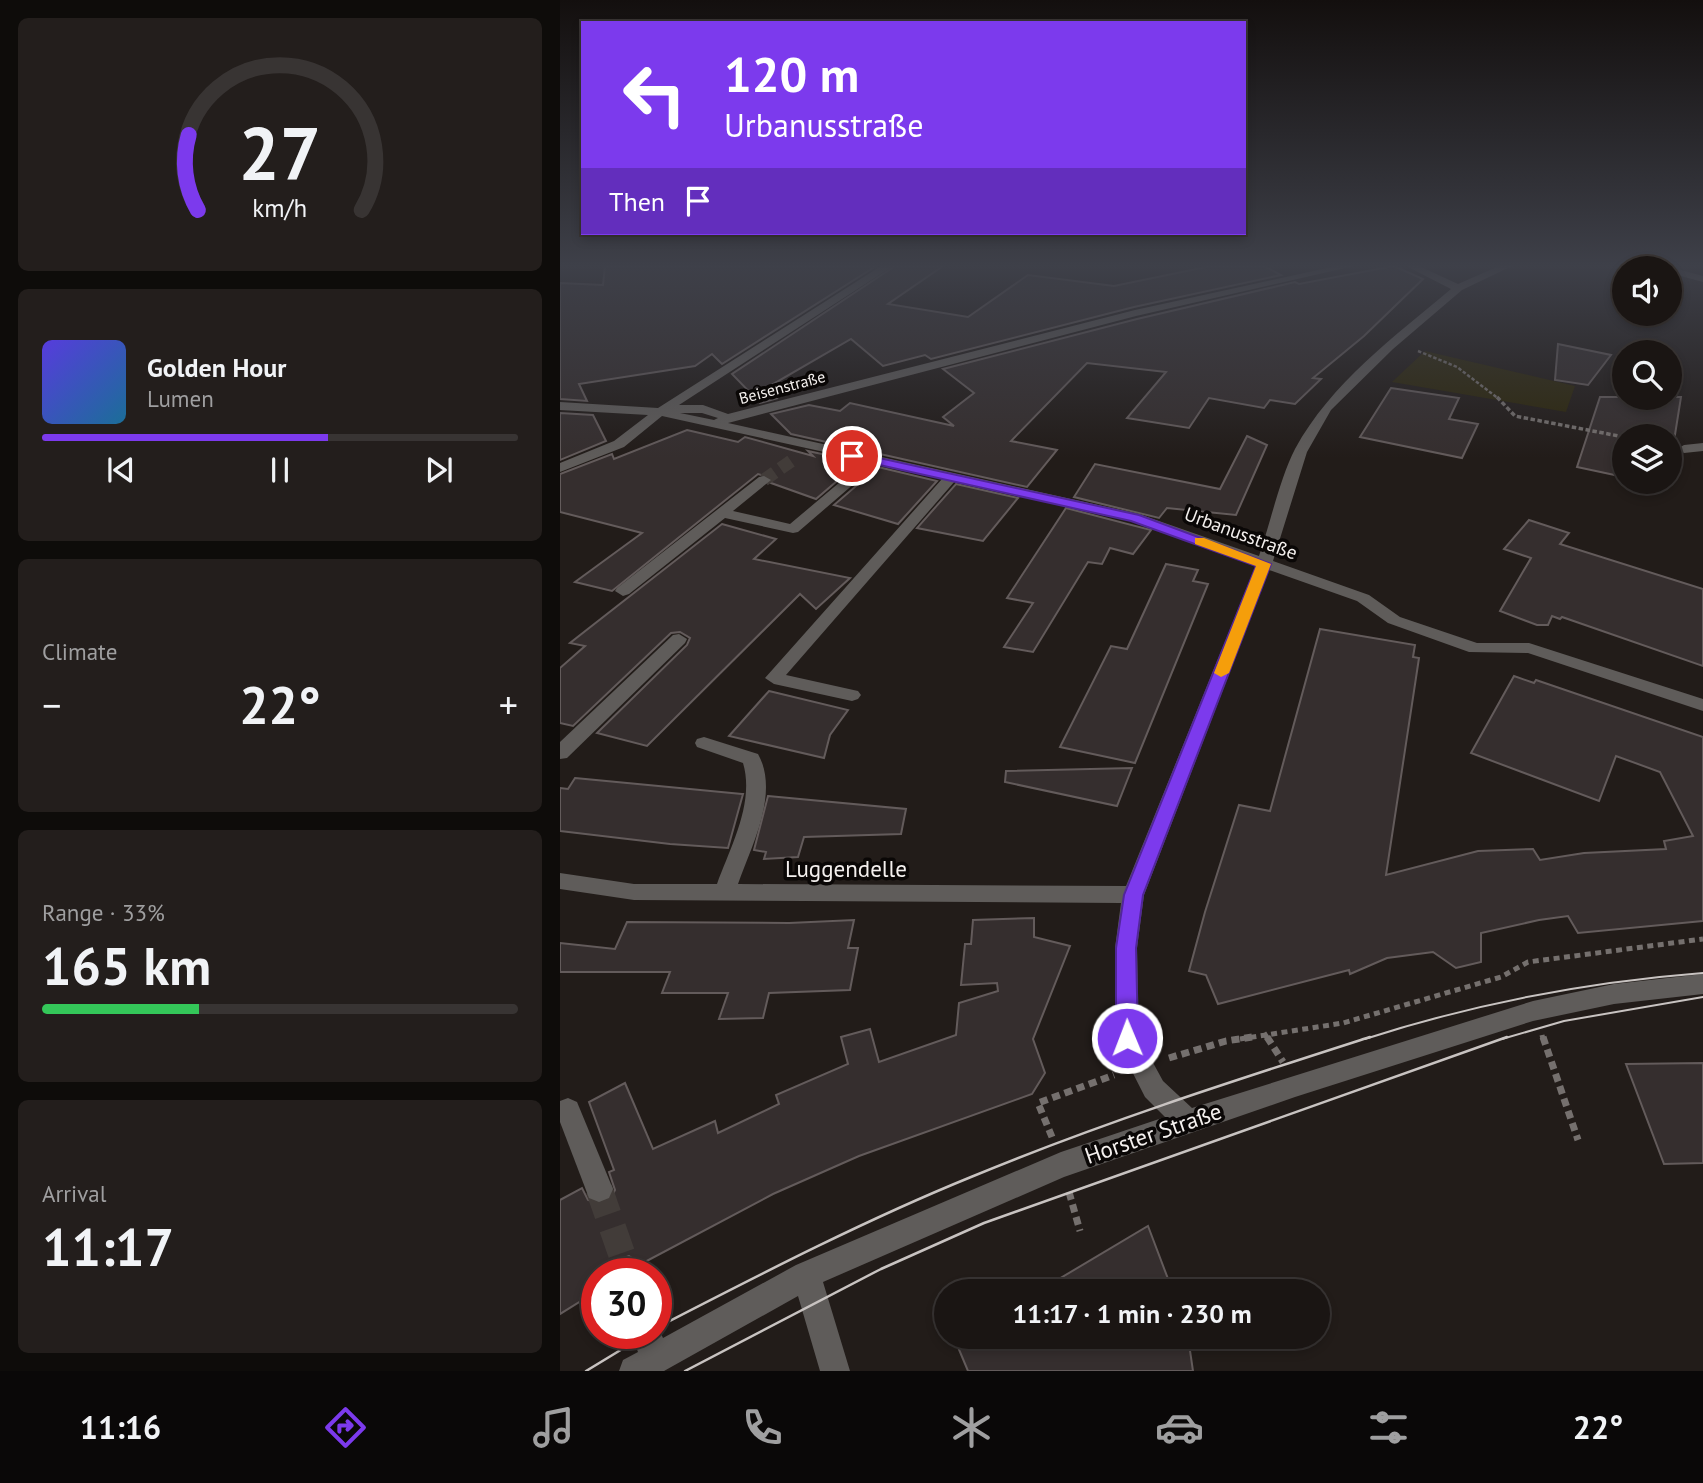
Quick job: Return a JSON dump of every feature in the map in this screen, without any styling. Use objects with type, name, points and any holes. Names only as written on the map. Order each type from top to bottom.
[{"type":"street","points":[[560,468],[619,444],[660,412],[788,330]]},
{"type":"street","name":"Beisenstraße","points":[[715,425],[730,417],[1069,330]]},
{"type":"street","points":[[1187,1121],[1154,1089],[1127,1038],[1126,948],[1133,895],[1264,564],[1300,452],[1326,408],[1409,330]]},
{"type":"street","points":[[560,406],[660,412]]},
{"type":"street","name":"Urbanusstraße","points":[[660,412],[683,408],[703,409],[730,417],[751,434]]},
{"type":"street","name":"Urbanusstraße","points":[[660,412],[1135,517],[1363,598],[1394,620],[1475,648],[1529,648],[1703,705]]},
{"type":"street","points":[[793,459],[810,447]]},
{"type":"street","points":[[1684,449],[1703,447]]},
{"type":"street","points":[[723,513],[793,529],[874,460]]},
{"type":"street","points":[[852,695],[774,678],[951,477]]},
{"type":"street","points":[[623,591],[764,480]]},
{"type":"street","points":[[560,753],[679,639]]},
{"type":"street","points":[[704,743],[751,759],[757,771],[757,789],[747,827],[723,893]]},
{"type":"street","name":"Luggendelle","points":[[560,881],[634,892],[1133,895]]},
{"type":"street","name":"Horster Straße","points":[[646,1354],[806,1275],[1061,1165],[1187,1121],[1533,1011],[1614,994],[1703,984]]},
{"type":"street","points":[[568,1110],[599,1189]]},
{"type":"street","points":[[806,1275],[835,1371]]},
{"type":"path","points":[[1389,347],[1425,351],[1470,374],[1505,401],[1516,416],[1612,435]]},
{"type":"path","points":[[1226,1041],[1343,1023],[1501,977],[1528,962],[1703,939]]},
{"type":"path","points":[[1533,1011],[1578,1140]]},
{"type":"path","points":[[1038,1102],[1055,1144]]},
{"type":"shaded area","points":[[1425,351],[1575,386],[1566,412],[1392,382]]},
{"type":"building","points":[[560,330],[775,330],[722,364],[712,354],[695,366],[579,384],[587,401],[560,399]]},
{"type":"building","points":[[798,330],[1044,330],[931,359],[925,355],[883,366],[851,339],[756,394],[778,398],[760,403],[732,374]]},
{"type":"building","points":[[1094,330],[1370,330],[1313,378],[1321,379],[1295,404],[1270,400],[1264,408],[1209,398],[1189,428],[1127,418],[1166,372],[1087,363],[1011,441],[1057,450],[1027,487],[791,434],[771,414],[809,405],[840,411],[850,403],[954,426],[943,417],[974,393],[943,369]]},
{"type":"building","points":[[1558,344],[1611,355],[1588,385],[1555,380]]},
{"type":"building","points":[[1391,388],[1459,398],[1449,419],[1478,424],[1462,458],[1360,437]]},
{"type":"building","points":[[1600,397],[1612,397],[1612,410],[1679,410],[1677,424],[1612,424],[1612,474],[1577,467]]},
{"type":"building","points":[[560,413],[593,415],[606,441],[560,460]]},
{"type":"building","points":[[687,430],[738,442],[745,437],[813,456],[808,451],[859,462],[816,499],[771,483],[772,478],[758,474],[612,591],[575,582],[642,533],[560,512],[560,474],[612,454],[614,459]]},
{"type":"building","points":[[1247,436],[1267,445],[1236,515],[1167,508],[1159,518],[1074,497],[1095,464],[1220,489]]},
{"type":"building","points":[[878,467],[937,481],[898,524],[834,505]]},
{"type":"building","points":[[956,484],[1018,498],[983,541],[917,528]]},
{"type":"building","points":[[1066,508],[1151,530],[1133,554],[1110,548],[1102,564],[1088,562],[1033,652],[1004,647],[1033,603],[1007,598]]},
{"type":"building","points":[[1529,520],[1569,533],[1560,544],[1703,589],[1703,666],[1562,617],[1560,619],[1552,616],[1548,625],[1537,625],[1500,611],[1531,558],[1504,549]]},
{"type":"building","points":[[722,524],[776,539],[754,559],[850,578],[816,609],[800,594],[647,746],[597,733],[687,645],[690,638],[680,632],[671,633],[573,726],[560,723],[560,668],[585,646],[570,643]]},
{"type":"building","points":[[1166,564],[1198,570],[1193,581],[1208,584],[1135,763],[1060,747],[1111,646],[1127,649]]},
{"type":"building","points":[[1320,629],[1415,645],[1413,657],[1419,658],[1386,875],[1478,851],[1533,849],[1540,860],[1584,853],[1666,849],[1664,841],[1693,836],[1660,772],[1616,756],[1599,801],[1471,753],[1514,676],[1534,683],[1536,680],[1703,737],[1703,921],[1578,933],[1568,916],[1539,920],[1481,933],[1481,962],[1456,968],[1433,952],[1387,958],[1350,974],[1349,970],[1218,1004],[1206,975],[1189,971],[1205,912],[1239,805],[1270,811]]},
{"type":"building","points":[[769,691],[848,710],[830,735],[824,758],[729,736]]},
{"type":"building","points":[[1132,768],[1117,806],[1005,782],[1006,771]]},
{"type":"building","points":[[575,778],[743,794],[728,848],[670,844],[560,831],[560,788],[568,789]]},
{"type":"building","points":[[768,796],[906,809],[901,834],[804,837],[798,857],[764,859],[766,852],[754,850]]},
{"type":"building","points":[[1034,918],[1034,937],[1070,946],[1033,1039],[1045,1073],[1032,1094],[859,1156],[773,1194],[652,1258],[581,1258],[581,1301],[560,1314],[560,1200],[582,1188],[588,1200],[600,1204],[610,1200],[615,1190],[609,1172],[614,1170],[589,1102],[625,1083],[653,1149],[715,1121],[718,1133],[779,1104],[776,1095],[848,1064],[841,1037],[870,1029],[879,1062],[956,1035],[959,1003],[998,991],[997,983],[961,985],[965,944],[971,944],[973,920]]},
{"type":"building","points":[[854,920],[848,948],[858,948],[850,990],[769,993],[763,1018],[719,1019],[728,993],[662,993],[670,972],[560,972],[560,943],[615,949],[627,922],[789,923]]},
{"type":"building","points":[[1703,1063],[1703,1163],[1664,1164],[1626,1064]]},
{"type":"building","points":[[1148,1226],[1168,1279],[1059,1279]]},
{"type":"building","points":[[959,1349],[1190,1349],[1193,1371],[968,1371]]},
{"type":"tunnel","points":[[764,480],[794,459]]},
{"type":"tunnel","points":[[599,1189],[623,1258]]},
{"type":"tram line","points":[[1365,1039],[1448,1015],[1532,996],[1617,982],[1703,973]]},
{"type":"tram line","points":[[1502,1039],[1564,1021],[1703,997]]},
{"type":"tram line","points":[[672,1320],[851,1230],[1020,1157],[1119,1120],[1370,1037]]},
{"type":"tram line","points":[[685,1371],[881,1269],[984,1223],[1507,1037]]},
{"type":"tram line","points":[[586,1371],[622,1349]]},
{"type":"slow traffic","points":[[1199,541],[1264,564],[1221,673]]},
{"type":"route","points":[[852,456],[1135,517],[1264,564],[1133,895],[1126,948],[1127,1038]]}]
